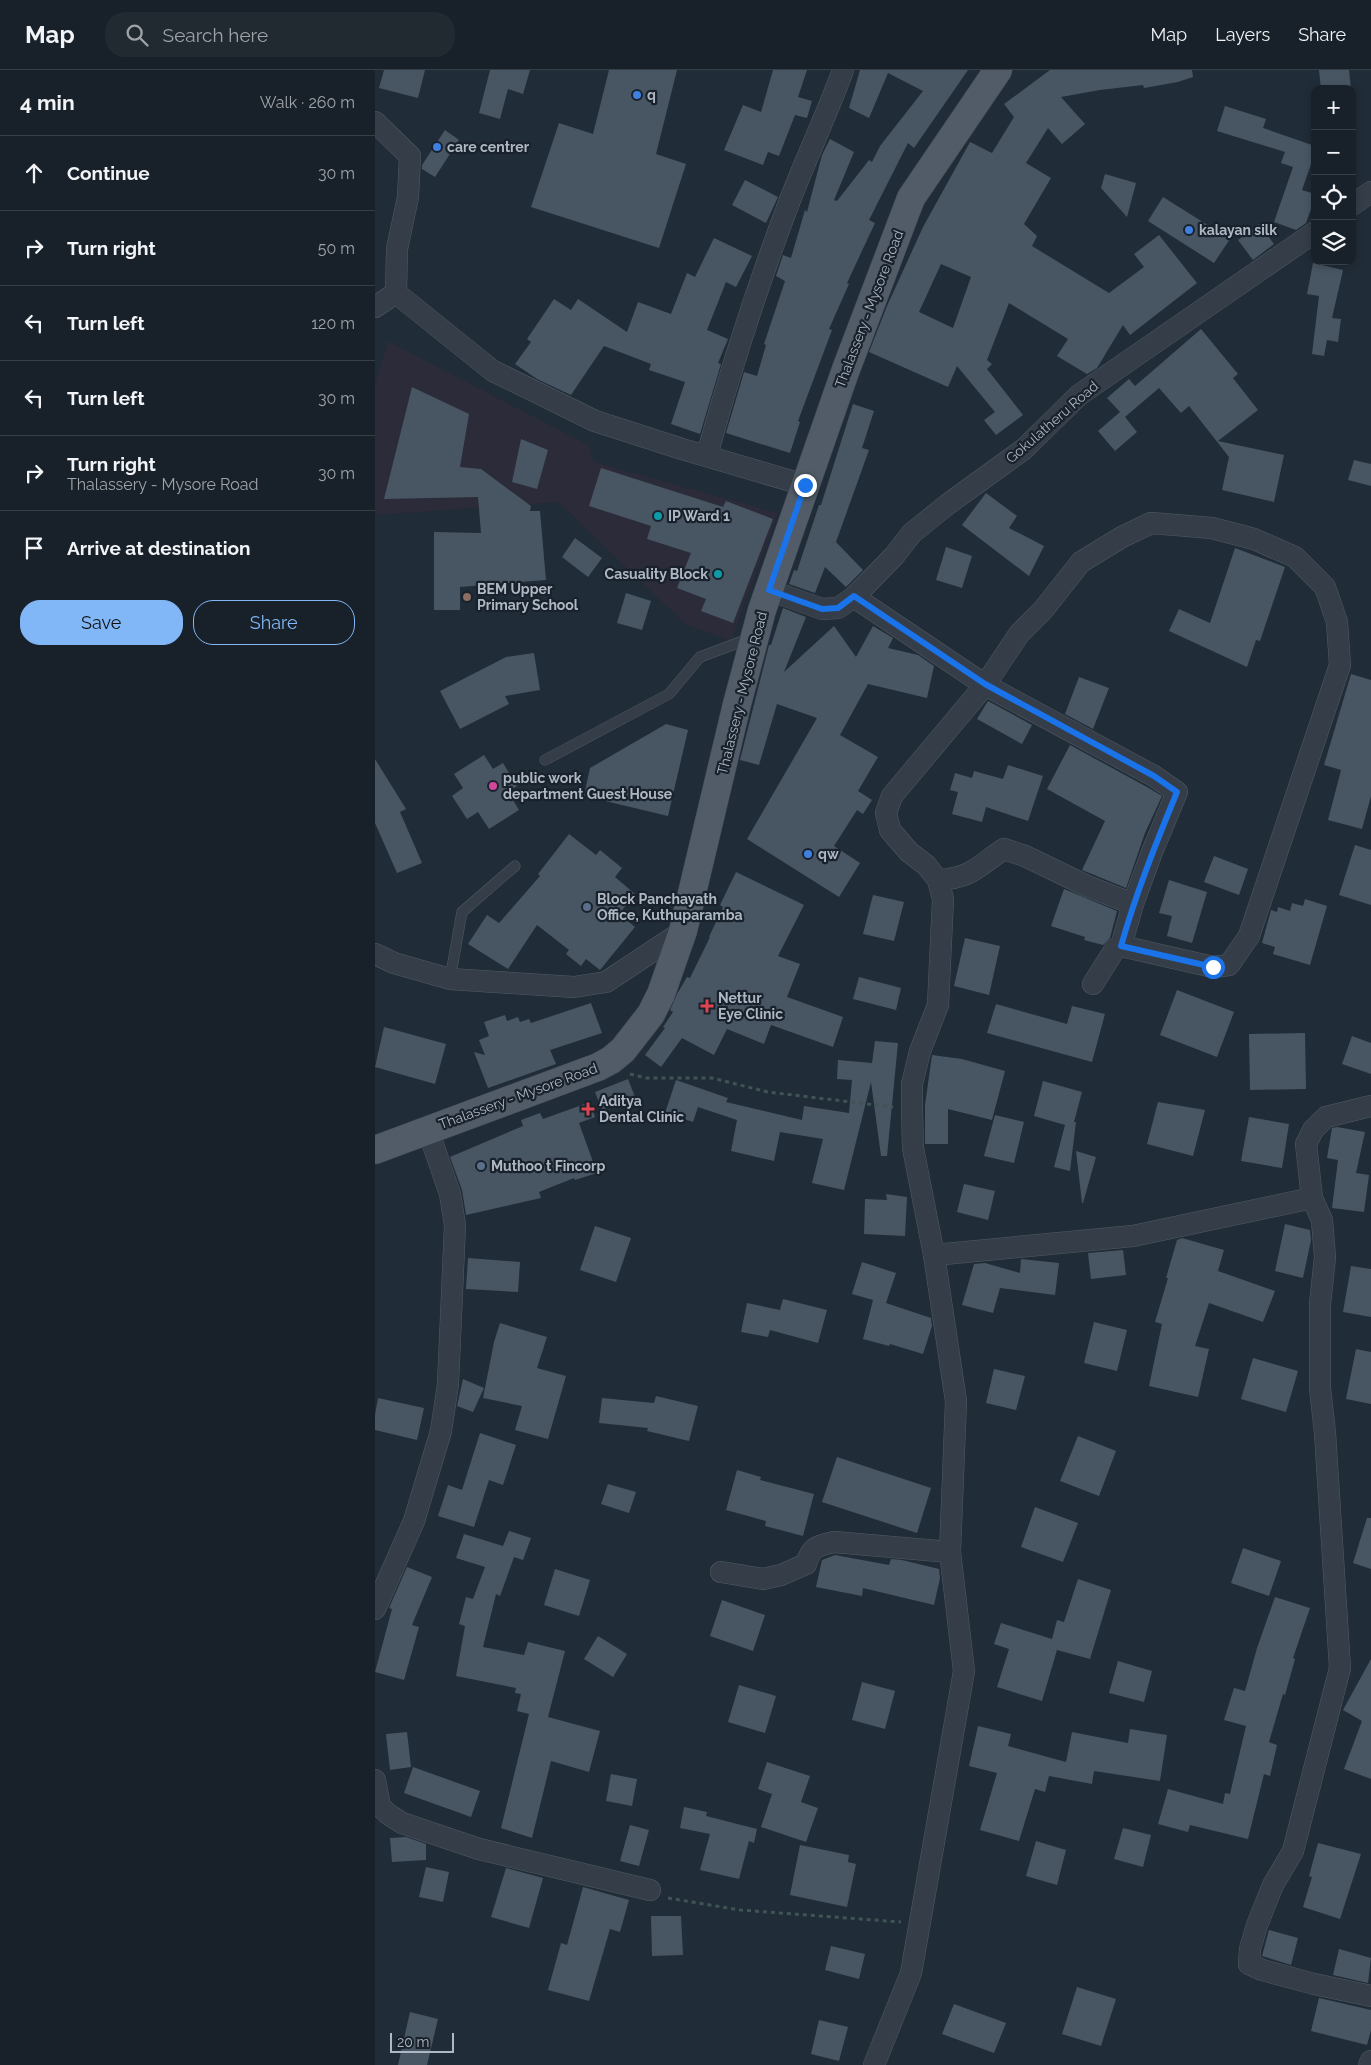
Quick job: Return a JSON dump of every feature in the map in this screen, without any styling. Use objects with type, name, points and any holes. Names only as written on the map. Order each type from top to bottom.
[{"type":"main road","name":"Thalassery - Mysore Road","points":[[375,1150],[598,1067],[611,1060],[623,1050],[651,1014],[661,994],[683,931],[755,637],[769,590],[845,372],[911,198],[998,70]]},
{"type":"street","points":[[707,455],[728,378],[753,300],[791,198],[843,70]]},
{"type":"street","points":[[375,122],[410,156],[408,197],[397,249],[396,293]]},
{"type":"street","points":[[1356,203],[1371,192]]},
{"type":"street","name":"Gokulatheru Road","points":[[769,590],[822,609],[838,608],[854,596],[894,556],[912,533],[948,504],[1024,449],[1079,395],[1311,235]]},
{"type":"street","points":[[396,293],[493,371],[595,421],[805,485]]},
{"type":"street","points":[[375,307],[396,293]]},
{"type":"street","points":[[874,2065],[911,1973],[964,1671],[950,1552],[956,1401],[934,1255],[913,1148],[913,1084],[920,1051],[938,1005],[943,899],[938,880],[926,865],[909,852],[891,830],[886,813],[893,796],[985,684],[1019,634],[1043,610],[1081,562],[1122,537],[1151,523],[1212,528],[1254,539],[1295,556],[1325,587],[1337,622],[1340,665],[1249,936],[1229,965],[1213,967],[1121,946],[1115,949],[1093,984]]},
{"type":"street","points":[[854,596],[985,684],[1154,776],[1177,792],[1133,904],[1121,946]]},
{"type":"street","points":[[938,880],[954,879],[977,870],[1004,849],[1025,856],[1087,886],[1133,904]]},
{"type":"street","points":[[375,954],[394,963],[450,979],[574,987],[606,982],[683,931]]},
{"type":"street","points":[[1371,1106],[1326,1117],[1313,1130],[1306,1144],[1312,1198],[1322,1220],[1325,1258],[1320,1304],[1320,1388],[1325,1433],[1340,1668],[1293,1850],[1273,1885],[1257,1925],[1250,1950],[1249,1964],[1262,1970],[1314,1984],[1371,1996]]},
{"type":"street","points":[[375,1609],[414,1521],[441,1431],[447,1384],[455,1225],[450,1194],[428,1130]]},
{"type":"street","points":[[934,1255],[1133,1236],[1312,1198]]},
{"type":"street","points":[[721,1572],[763,1579],[781,1575],[806,1564],[810,1552],[817,1546],[834,1542],[950,1552]]},
{"type":"street","points":[[375,1780],[381,1806],[388,1814],[402,1823],[479,1848],[650,1890]]},
{"type":"street","points":[[1369,2065],[1371,2061]]},
{"type":"lane","points":[[545,760],[669,694],[700,657],[755,637]]},
{"type":"lane","points":[[450,979],[462,912],[515,866]]},
{"type":"path","points":[[598,1067],[646,1078],[712,1078],[768,1092],[912,1110]]},
{"type":"path","points":[[650,1890],[663,1897],[740,1910],[920,1923]]},
{"type":"shaded area","points":[[388,341],[588,445],[594,462],[778,513],[731,641],[685,624],[558,502],[375,515],[375,385]]},
{"type":"building","points":[[384,70],[425,70],[418,98],[379,88]]},
{"type":"building","points":[[490,70],[530,70],[523,94],[508,89],[500,119],[479,113]]},
{"type":"building","points":[[609,70],[677,70],[656,154],[686,164],[659,248],[531,207],[559,123],[593,134]]},
{"type":"building","points":[[773,70],[807,70],[798,97],[812,101],[807,118],[795,115],[779,156],[768,152],[763,165],[724,150],[743,105],[761,112]]},
{"type":"building","points":[[860,70],[968,70],[914,148],[908,143],[869,220],[875,223],[847,283],[849,284],[829,329],[832,330],[798,421],[800,422],[790,453],[726,433],[744,372],[757,376],[766,345],[764,344],[785,281],[776,276],[783,255],[791,258],[805,210],[807,212],[822,155],[830,139],[854,152],[834,200],[837,201],[869,160],[872,162],[880,146],[923,91],[888,73],[869,118],[849,108]]},
{"type":"building","points":[[1050,70],[1192,70],[1193,77],[1178,82],[1144,88],[1143,85],[1100,90],[1061,97],[1085,124],[1062,144],[1048,128],[1026,163],[1051,178],[1024,224],[1037,236],[1032,246],[1109,293],[1144,267],[1134,254],[1159,235],[1197,283],[1130,335],[1123,325],[1097,368],[1087,374],[1057,356],[1068,339],[1009,303],[987,360],[992,364],[987,369],[1023,415],[996,435],[984,420],[995,412],[957,366],[948,387],[869,352],[887,306],[923,227],[970,142],[992,153],[1014,117],[1004,104]],"holes":[[[941,264],[971,277],[953,328],[919,312]]]},
{"type":"building","points":[[1319,70],[1349,70],[1351,85],[1321,85]]},
{"type":"building","points":[[1225,106],[1266,119],[1263,128],[1311,145],[1311,164],[1302,190],[1311,193],[1311,209],[1306,223],[1296,230],[1274,222],[1293,167],[1281,163],[1285,152],[1217,131]]},
{"type":"building","points":[[445,130],[459,140],[435,177],[422,169],[422,165]]},
{"type":"building","points":[[1105,174],[1136,183],[1127,217],[1101,188]]},
{"type":"building","points":[[745,180],[778,197],[766,223],[732,205]]},
{"type":"building","name":"kalayan silk","points":[[1163,197],[1230,239],[1214,263],[1148,221]]},
{"type":"building","points":[[1259,224],[1274,244],[1253,260],[1238,240]]},
{"type":"building","points":[[714,238],[752,256],[736,287],[726,282],[707,330],[728,339],[718,363],[721,364],[700,434],[671,424],[685,382],[649,370],[651,364],[604,346],[571,395],[537,379],[515,364],[531,342],[527,339],[554,299],[571,310],[578,299],[627,332],[638,302],[671,314],[687,273],[695,277]]},
{"type":"building","points":[[1313,265],[1343,270],[1332,318],[1341,319],[1338,342],[1327,340],[1324,356],[1312,354],[1319,296],[1307,294]]},
{"type":"building","points":[[1201,329],[1238,374],[1233,378],[1258,410],[1218,441],[1284,455],[1274,502],[1222,490],[1229,457],[1189,406],[1181,413],[1159,388],[1125,417],[1137,432],[1115,451],[1098,431],[1120,412],[1107,398],[1129,379],[1135,386]]},
{"type":"building","points":[[412,387],[469,414],[460,467],[481,469],[531,506],[530,511],[540,511],[546,580],[460,587],[460,610],[434,610],[434,532],[481,533],[478,497],[384,499]]},
{"type":"building","points":[[853,404],[874,411],[862,448],[869,450],[836,542],[863,570],[846,587],[825,567],[815,593],[789,584],[794,570],[797,571],[819,505],[821,505]]},
{"type":"building","points":[[521,439],[548,450],[537,489],[512,482]]},
{"type":"building","points":[[1354,460],[1371,464],[1371,486],[1348,480]]},
{"type":"building","points":[[601,468],[723,507],[726,501],[773,519],[733,623],[701,611],[706,599],[677,588],[691,553],[647,539],[651,526],[589,506]]},
{"type":"building","points":[[986,493],[1017,516],[1009,528],[1044,546],[1029,576],[962,525]]},
{"type":"building","points":[[575,538],[602,558],[588,577],[562,557]]},
{"type":"building","points":[[946,547],[972,556],[962,588],[936,580]]},
{"type":"building","points":[[1235,548],[1285,567],[1260,641],[1256,640],[1247,667],[1169,631],[1179,609],[1210,623]]},
{"type":"building","points":[[626,593],[651,601],[642,630],[617,623]]},
{"type":"building","points":[[783,608],[806,617],[784,672],[834,626],[856,657],[873,626],[893,638],[888,648],[918,655],[934,666],[927,698],[868,684],[840,735],[878,757],[858,791],[872,800],[863,814],[857,810],[834,846],[860,863],[839,897],[747,839],[817,718],[777,704],[759,765],[740,760],[769,645],[771,645]]},
{"type":"building","points":[[534,653],[540,690],[505,696],[509,704],[460,729],[440,691],[506,657]]},
{"type":"building","points":[[1351,674],[1371,680],[1371,796],[1362,829],[1328,820],[1341,770],[1324,765]]},
{"type":"building","points":[[1079,677],[1109,688],[1093,729],[1065,714]]},
{"type":"building","points":[[988,701],[1032,725],[1022,744],[977,719]]},
{"type":"building","points":[[666,724],[688,730],[668,816],[584,796],[590,768]]},
{"type":"building","points":[[1070,745],[1162,796],[1145,833],[1126,888],[1082,870],[1105,821],[1047,789]]},
{"type":"building","points":[[484,755],[493,769],[503,763],[517,786],[508,792],[519,810],[489,829],[478,812],[467,819],[452,796],[463,788],[454,774]]},
{"type":"building","points":[[375,759],[406,809],[400,812],[422,863],[397,873],[375,823]]},
{"type":"building","points":[[1008,765],[1043,776],[1028,821],[986,807],[982,822],[952,814],[958,792],[950,790],[955,773],[972,778],[974,771],[1003,779]]},
{"type":"building","name":"Block Panchayath Office, Kuthuparamba","points":[[569,834],[596,855],[600,850],[622,868],[615,877],[635,894],[619,914],[635,927],[600,970],[586,959],[581,966],[566,954],[569,950],[537,925],[508,969],[468,944],[487,915],[499,923],[540,876],[538,874]]},
{"type":"building","points":[[1355,845],[1371,850],[1371,905],[1339,895]]},
{"type":"building","points":[[1214,856],[1248,869],[1239,895],[1204,882]]},
{"type":"building","points":[[736,872],[804,905],[778,956],[800,964],[787,997],[843,1017],[833,1047],[771,1025],[764,1044],[727,1029],[714,1055],[682,1038],[661,1067],[645,1055],[665,1028],[663,1027],[673,1012],[670,1010],[677,994],[687,977],[690,978],[710,937],[723,907],[720,905]]},
{"type":"building","points":[[1169,880],[1207,892],[1192,943],[1167,936],[1172,916],[1159,913]]},
{"type":"building","points":[[1064,889],[1117,911],[1110,938],[1103,945],[1084,940],[1085,937],[1051,926]]},
{"type":"building","points":[[873,895],[904,902],[894,941],[863,934]]},
{"type":"building","points":[[1305,899],[1327,906],[1310,965],[1273,954],[1275,947],[1262,943],[1271,910],[1277,912],[1278,907],[1290,911],[1292,903],[1303,906]]},
{"type":"building","points":[[965,938],[1000,946],[989,995],[954,986]]},
{"type":"building","points":[[859,977],[901,988],[896,1010],[853,999]]},
{"type":"building","points":[[1177,990],[1234,1012],[1217,1057],[1160,1035]]},
{"type":"building","points":[[591,1003],[602,1033],[550,1050],[556,1064],[488,1088],[474,1052],[485,1055],[479,1040],[489,1036],[484,1022],[505,1015],[507,1021],[518,1017],[520,1022],[529,1019],[531,1023]]},
{"type":"building","points":[[996,1004],[1067,1024],[1072,1006],[1105,1014],[1092,1062],[987,1033]]},
{"type":"building","points":[[384,1027],[446,1044],[435,1084],[375,1067]]},
{"type":"building","points":[[1305,1033],[1306,1089],[1250,1090],[1249,1034]]},
{"type":"building","points":[[1352,1036],[1371,1043],[1371,1074],[1342,1064]]},
{"type":"building","points":[[875,1041],[898,1043],[887,1156],[881,1156],[871,1082],[844,1190],[812,1183],[823,1139],[780,1132],[774,1161],[731,1151],[737,1120],[698,1107],[693,1122],[665,1113],[676,1080],[728,1098],[726,1102],[802,1120],[804,1106],[849,1113],[852,1080],[837,1079],[838,1060],[872,1063]]},
{"type":"building","points":[[932,1055],[962,1059],[1005,1071],[992,1120],[948,1109],[948,1144],[925,1144],[925,1105]]},
{"type":"building","points":[[628,1079],[635,1097],[602,1110],[595,1092]]},
{"type":"building","points":[[1043,1081],[1082,1092],[1074,1122],[1076,1122],[1070,1171],[1054,1167],[1065,1125],[1034,1116]]},
{"type":"building","points":[[590,1102],[595,1117],[579,1123],[597,1173],[575,1180],[574,1178],[539,1192],[541,1198],[466,1215],[462,1190],[450,1157],[523,1126],[521,1120],[540,1113],[543,1119]]},
{"type":"building","points":[[1158,1102],[1205,1110],[1193,1156],[1147,1144]]},
{"type":"building","points":[[995,1115],[1024,1122],[1014,1163],[984,1156]]},
{"type":"building","points":[[1249,1117],[1289,1124],[1282,1168],[1241,1161]]},
{"type":"building","points":[[1337,1127],[1365,1132],[1356,1173],[1369,1175],[1364,1212],[1332,1208],[1338,1160],[1327,1158],[1332,1128]]},
{"type":"building","points":[[1076,1151],[1096,1157],[1083,1203],[1082,1203]]},
{"type":"building","points":[[964,1184],[995,1191],[988,1220],[957,1212]]},
{"type":"building","points":[[886,1194],[907,1197],[905,1236],[864,1234],[865,1199],[887,1200]]},
{"type":"building","points":[[1285,1224],[1310,1230],[1311,1240],[1303,1278],[1275,1271]]},
{"type":"building","points":[[595,1226],[631,1238],[616,1282],[580,1270]]},
{"type":"building","points":[[1182,1238],[1224,1250],[1218,1271],[1275,1291],[1263,1322],[1209,1303],[1195,1346],[1209,1349],[1198,1397],[1149,1386],[1162,1324],[1155,1322],[1177,1240]]},
{"type":"building","points":[[1123,1250],[1126,1275],[1091,1279],[1088,1253]]},
{"type":"building","points":[[468,1258],[520,1262],[518,1292],[466,1289]]},
{"type":"building","points":[[1021,1259],[1059,1263],[1055,1295],[1000,1288],[993,1313],[962,1305],[974,1264],[985,1263],[1020,1273]]},
{"type":"building","points":[[862,1262],[896,1273],[886,1303],[931,1318],[932,1326],[923,1354],[890,1344],[889,1346],[863,1339],[873,1300],[852,1294]]},
{"type":"building","points":[[1351,1266],[1371,1269],[1371,1317],[1343,1312]]},
{"type":"building","points":[[783,1299],[827,1310],[818,1343],[770,1330],[768,1337],[741,1332],[747,1303],[780,1310]]},
{"type":"building","points":[[1094,1322],[1127,1330],[1117,1371],[1084,1363]]},
{"type":"building","points":[[500,1323],[547,1337],[537,1368],[566,1376],[548,1439],[515,1430],[522,1406],[483,1398],[494,1342]]},
{"type":"building","points":[[1356,1349],[1371,1352],[1371,1404],[1346,1399]]},
{"type":"building","points":[[1253,1358],[1298,1371],[1286,1412],[1241,1399]]},
{"type":"building","points":[[994,1369],[1025,1376],[1016,1410],[986,1403]]},
{"type":"building","points":[[463,1379],[484,1388],[473,1412],[457,1406]]},
{"type":"building","points":[[656,1396],[698,1406],[689,1441],[647,1431],[648,1428],[599,1423],[602,1398],[654,1403]]},
{"type":"building","points":[[378,1398],[424,1408],[417,1440],[375,1430]]},
{"type":"building","points":[[480,1433],[516,1445],[503,1485],[489,1480],[474,1527],[438,1516],[448,1485],[462,1490]]},
{"type":"building","points":[[1078,1436],[1116,1451],[1099,1496],[1060,1481]]},
{"type":"building","points":[[837,1457],[931,1488],[917,1533],[822,1502]]},
{"type":"building","points":[[737,1470],[761,1477],[760,1480],[814,1494],[803,1536],[765,1526],[766,1521],[726,1510]]},
{"type":"building","points":[[608,1484],[636,1492],[629,1513],[601,1504]]},
{"type":"building","points":[[1035,1507],[1078,1523],[1063,1562],[1021,1547]]},
{"type":"building","points":[[1367,1518],[1371,1518],[1371,1569],[1353,1563]]},
{"type":"building","points":[[509,1531],[531,1538],[523,1560],[514,1557],[500,1596],[496,1594],[483,1647],[524,1655],[528,1642],[565,1651],[548,1717],[600,1731],[589,1772],[551,1761],[532,1838],[501,1828],[529,1714],[517,1711],[521,1694],[515,1693],[516,1688],[456,1676],[465,1626],[459,1624],[466,1597],[473,1599],[485,1567],[456,1558],[464,1534],[503,1546]]},
{"type":"building","points":[[1243,1548],[1281,1561],[1269,1596],[1231,1583]]},
{"type":"building","points":[[835,1555],[889,1565],[891,1559],[902,1560],[939,1569],[940,1578],[934,1605],[863,1588],[862,1596],[816,1587],[822,1560]]},
{"type":"building","points":[[407,1567],[432,1577],[412,1625],[419,1627],[404,1680],[375,1672],[392,1609],[389,1608]]},
{"type":"building","points":[[555,1569],[590,1580],[579,1616],[544,1605]]},
{"type":"building","points":[[1078,1579],[1111,1590],[1090,1659],[1057,1650],[1042,1701],[997,1687],[1009,1649],[994,1644],[1001,1623],[1052,1639],[1057,1620],[1064,1622]]},
{"type":"building","points":[[1275,1597],[1310,1608],[1293,1658],[1295,1659],[1285,1695],[1283,1694],[1269,1742],[1277,1745],[1270,1776],[1264,1774],[1248,1839],[1190,1825],[1188,1832],[1158,1824],[1168,1789],[1223,1804],[1225,1793],[1230,1794],[1246,1726],[1224,1720],[1234,1688],[1245,1691],[1257,1648]]},
{"type":"building","points":[[722,1600],[765,1615],[753,1651],[710,1636]]},
{"type":"building","points":[[598,1636],[627,1654],[613,1677],[584,1659]]},
{"type":"building","points":[[1371,1659],[1371,1779],[1344,1769],[1362,1721],[1343,1710]]},
{"type":"building","points":[[1118,1661],[1152,1671],[1144,1702],[1109,1693]]},
{"type":"building","points":[[862,1682],[895,1691],[885,1729],[852,1720]]},
{"type":"building","points":[[739,1685],[776,1696],[765,1733],[728,1722]]},
{"type":"building","points":[[978,1726],[1011,1734],[1008,1746],[1066,1762],[1072,1732],[1128,1743],[1130,1729],[1167,1735],[1160,1781],[1094,1771],[1092,1784],[1049,1776],[1045,1792],[1035,1789],[1019,1841],[980,1830],[997,1773],[969,1766]]},
{"type":"building","points":[[407,1732],[411,1767],[390,1770],[386,1734]]},
{"type":"building","points":[[767,1762],[810,1776],[801,1802],[818,1808],[806,1842],[761,1827],[772,1794],[758,1789]]},
{"type":"building","points":[[413,1767],[480,1791],[471,1817],[404,1793]]},
{"type":"building","points":[[611,1774],[637,1779],[632,1806],[606,1801]]},
{"type":"building","points":[[684,1807],[707,1812],[706,1816],[757,1829],[754,1843],[749,1841],[739,1879],[700,1870],[710,1834],[680,1828]]},
{"type":"building","points":[[630,1825],[649,1830],[639,1866],[620,1861]]},
{"type":"building","points":[[1123,1828],[1151,1835],[1143,1867],[1114,1859]]},
{"type":"building","points":[[406,1837],[426,1844],[426,1860],[392,1862],[390,1838]]},
{"type":"building","points":[[1036,1841],[1066,1850],[1057,1885],[1026,1876]]},
{"type":"building","points":[[1318,1843],[1361,1854],[1340,1919],[1303,1907],[1312,1877],[1309,1876]]},
{"type":"building","points":[[800,1845],[849,1855],[848,1862],[856,1864],[847,1907],[790,1895]]},
{"type":"building","points":[[426,1867],[449,1872],[443,1902],[419,1897]]},
{"type":"building","points":[[506,1868],[543,1878],[529,1928],[491,1917]]},
{"type":"building","points":[[583,1887],[629,1900],[620,1932],[610,1929],[589,2001],[548,1990],[561,1943],[567,1945]]},
{"type":"building","points":[[651,1916],[681,1916],[683,1955],[652,1956]]},
{"type":"building","points":[[1269,1930],[1298,1938],[1291,1965],[1262,1956]]},
{"type":"building","points":[[831,1946],[865,1954],[859,1979],[825,1970]]},
{"type":"building","points":[[1339,1949],[1371,1958],[1368,1983],[1333,1975]]},
{"type":"building","points":[[1077,1987],[1116,1999],[1101,2046],[1062,2034]]},
{"type":"building","points":[[1319,1998],[1371,2010],[1371,2030],[1367,2045],[1311,2031]]},
{"type":"building","points":[[954,2004],[1006,2023],[994,2053],[942,2034]]},
{"type":"building","points":[[410,2012],[438,2019],[427,2065],[398,2065]]},
{"type":"building","points":[[819,2020],[848,2027],[839,2061],[811,2054]]},
{"type":"place","name":"q","points":[[637,95]]},
{"type":"place","name":"care centrer","points":[[437,147]]},
{"type":"place","name":"kalayan silk","points":[[1189,230]]},
{"type":"place","name":"IP Ward 1","points":[[658,516]]},
{"type":"place","name":"Casuality Block","points":[[718,574]]},
{"type":"place","name":"BEM Upper Primary School","points":[[467,597]]},
{"type":"place","name":"public work department Guest House","points":[[493,786]]},
{"type":"place","name":"qw","points":[[808,854]]},
{"type":"place","name":"Block Panchayath Office, Kuthuparamba","points":[[587,907]]},
{"type":"place","name":"Nettur Eye Clinic","points":[[707,1006]]},
{"type":"place","name":"Aditya Dental Clinic","points":[[588,1109]]},
{"type":"place","name":"Muthoo t Fincorp","points":[[481,1166]]},
{"type":"route","points":[[805,485],[769,590],[822,609],[838,608],[854,596],[985,684],[1154,776],[1177,792],[1133,904],[1121,946],[1213,967]]}]
